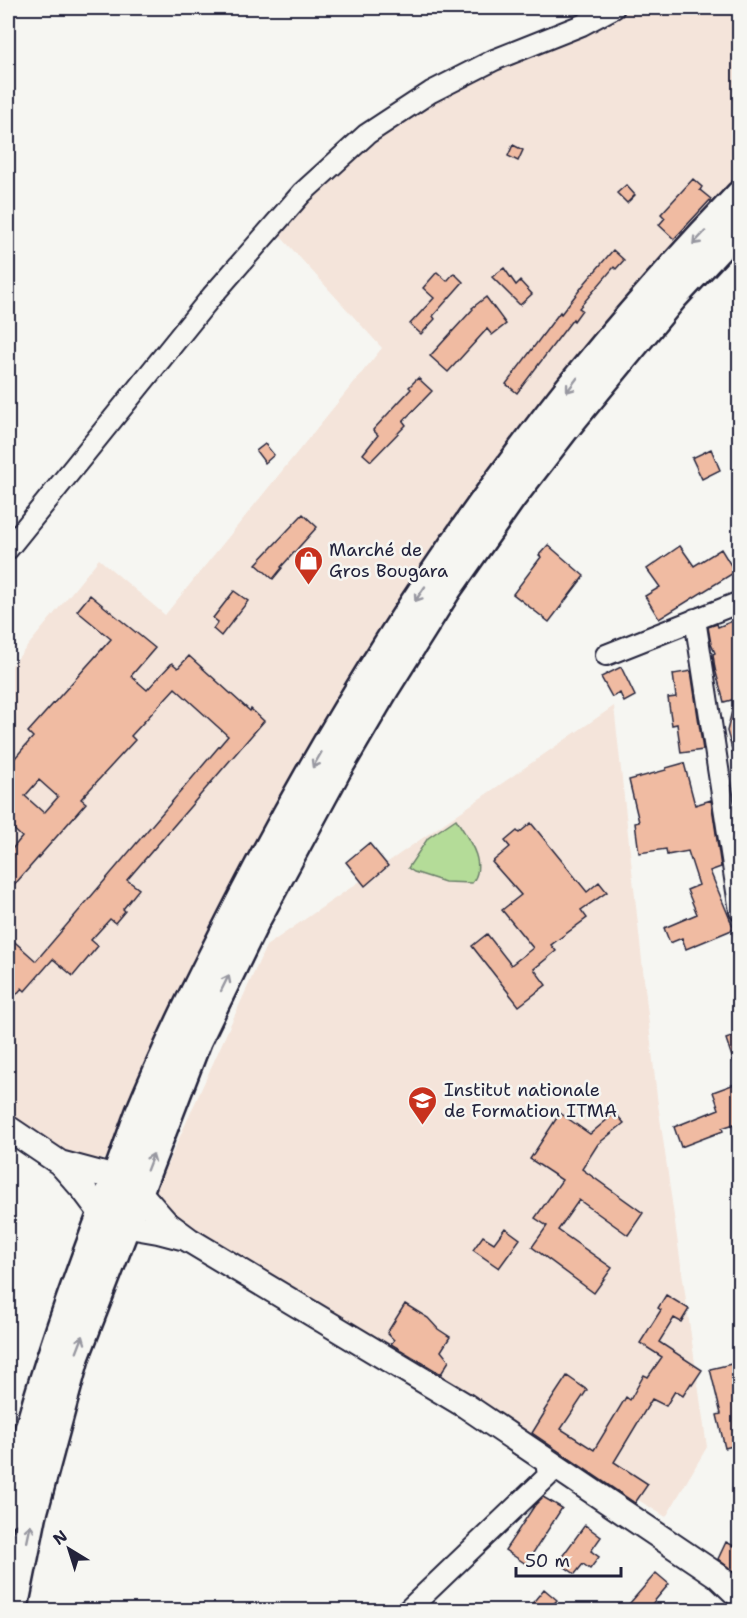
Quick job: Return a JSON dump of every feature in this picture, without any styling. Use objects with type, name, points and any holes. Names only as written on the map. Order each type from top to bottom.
[{"type":"highway","points":[[127,1185],[140,1113],[171,1044],[232,918],[286,815],[371,669],[464,530],[580,375],[696,240],[740,195]]},
{"type":"highway","points":[[13,1611],[32,1515],[114,1220],[127,1185],[255,921],[336,771],[447,589],[565,428],[674,297],[740,225]]},
{"type":"highway","points":[[8,1512],[45,1377],[71,1298],[114,1220]]},
{"type":"main road","points":[[8,1128],[60,1163],[114,1220],[189,1240]]},
{"type":"main road","points":[[60,1163],[127,1185],[166,1223],[189,1240],[466,1406],[718,1576],[740,1597]]},
{"type":"street","points":[[8,549],[212,296],[302,193],[366,134],[431,92],[494,60],[582,25],[614,8]]},
{"type":"street","points":[[606,655],[740,602]]},
{"type":"street","points":[[696,619],[740,911]]},
{"type":"street","points":[[408,1611],[548,1476],[546,1461]]},
{"type":"shaded area","name":"Marché de Gros Bougara","points":[[614,8],[739,8],[739,195],[580,375],[140,1113],[105,1159],[85,1163],[8,1123],[8,670],[99,559],[165,615],[382,348],[272,227],[367,134]]},
{"type":"shaded area","name":"Institut nationale de Formation ITMA","points":[[614,706],[657,1097],[707,1447],[666,1517],[200,1231],[153,1196],[266,946]]},
{"type":"green space","points":[[456,819],[477,859],[478,867],[472,883],[445,882],[408,868],[428,838]]},
{"type":"building","points":[[513,145],[523,150],[518,161],[508,156]]},
{"type":"building","points":[[693,179],[702,187],[700,190],[711,199],[674,239],[659,225],[665,218],[661,214]]},
{"type":"building","points":[[626,185],[635,195],[627,203],[617,193]]},
{"type":"building","points":[[613,250],[624,260],[616,269],[614,267],[579,308],[582,310],[574,321],[573,319],[517,393],[506,384],[560,312],[561,314]]},
{"type":"building","points":[[504,268],[516,285],[520,281],[532,294],[520,305],[492,277]]},
{"type":"building","points":[[437,272],[447,281],[454,273],[463,282],[433,316],[435,319],[421,334],[410,324],[434,298],[423,288]]},
{"type":"building","points":[[486,297],[506,324],[492,335],[487,329],[448,372],[430,356],[472,308]]},
{"type":"building","points":[[418,378],[432,391],[403,421],[406,425],[371,461],[363,454],[378,435],[373,430],[411,389],[409,387]]},
{"type":"building","points":[[265,444],[274,455],[265,463],[256,451]]},
{"type":"building","points":[[711,449],[720,470],[702,479],[692,458]]},
{"type":"building","points":[[303,514],[317,527],[273,579],[256,564]]},
{"type":"building","points":[[548,545],[584,576],[549,622],[513,594]]},
{"type":"building","points":[[680,546],[694,566],[721,549],[735,572],[659,619],[645,596],[660,587],[647,569]]},
{"type":"building","points":[[234,591],[248,601],[221,636],[213,629],[218,622],[213,618]]},
{"type":"building","points":[[90,595],[155,648],[131,676],[147,690],[172,663],[178,668],[189,656],[264,721],[127,880],[139,889],[115,923],[110,919],[91,940],[98,946],[73,976],[53,959],[25,991],[22,988],[8,1004],[8,936],[36,961],[228,736],[175,688],[131,736],[135,740],[81,799],[86,803],[8,892],[8,854],[22,837],[8,824],[8,766],[33,737],[28,732],[111,639],[77,611]],"holes":[[[39,780],[58,797],[44,813],[25,796]]]},
{"type":"building","points":[[740,618],[740,697],[738,698],[740,698],[740,763],[736,764],[727,731],[735,699],[724,702],[715,669],[713,654],[715,653],[708,627],[717,624],[718,627]]},
{"type":"building","points":[[621,667],[635,696],[624,702],[620,693],[612,697],[601,677]]},
{"type":"building","points":[[691,671],[703,750],[681,753],[677,724],[672,725],[668,698],[676,697],[673,674]]},
{"type":"building","points":[[684,763],[695,805],[711,800],[721,867],[710,871],[734,929],[686,949],[682,938],[670,943],[664,928],[697,914],[687,890],[699,885],[688,851],[667,855],[666,849],[639,853],[635,823],[639,822],[629,780]]},
{"type":"building","points":[[531,823],[587,892],[599,882],[607,892],[581,910],[587,918],[551,945],[556,951],[534,969],[546,985],[519,1006],[472,946],[487,934],[511,965],[533,948],[502,910],[521,895],[492,862],[510,847],[505,841]]},
{"type":"building","points":[[369,843],[388,866],[365,886],[346,862]]},
{"type":"building","points":[[740,1034],[740,1072],[737,1072],[726,1039]]},
{"type":"building","points":[[740,1082],[740,1122],[681,1147],[674,1127],[719,1109],[713,1092]]},
{"type":"building","points":[[560,1113],[590,1134],[615,1113],[624,1123],[598,1144],[582,1169],[643,1213],[628,1235],[579,1200],[558,1230],[612,1268],[594,1293],[532,1247],[547,1226],[535,1218],[562,1180],[530,1159]]},
{"type":"building","points":[[505,1228],[520,1239],[499,1268],[473,1250],[483,1236],[494,1243]]},
{"type":"building","points":[[666,1295],[689,1309],[681,1322],[674,1318],[659,1342],[702,1370],[683,1396],[675,1391],[666,1406],[652,1399],[614,1462],[648,1484],[635,1503],[532,1433],[567,1376],[587,1390],[561,1429],[594,1450],[626,1397],[630,1400],[644,1375],[648,1377],[662,1357],[640,1343],[661,1310],[658,1308]]},
{"type":"building","points":[[405,1304],[428,1318],[450,1337],[441,1351],[449,1361],[441,1374],[391,1344],[394,1340],[387,1333]]},
{"type":"building","points":[[740,1362],[740,1444],[725,1448],[717,1415],[721,1414],[710,1369]]},
{"type":"building","points":[[543,1497],[562,1508],[526,1564],[505,1550],[535,1505]]},
{"type":"building","points":[[585,1525],[601,1537],[591,1551],[599,1557],[590,1569],[583,1564],[575,1574],[558,1562]]},
{"type":"building","points":[[726,1542],[740,1549],[738,1575],[718,1559]]},
{"type":"building","points":[[656,1573],[669,1584],[646,1611],[623,1611]]},
{"type":"building","points":[[544,1589],[557,1600],[548,1611],[526,1611]]},
{"type":"place","name":"Marché de Gros Bougara","points":[[308,586]]},
{"type":"place","name":"Institut nationale de Formation ITMA","points":[[423,1126]]}]
